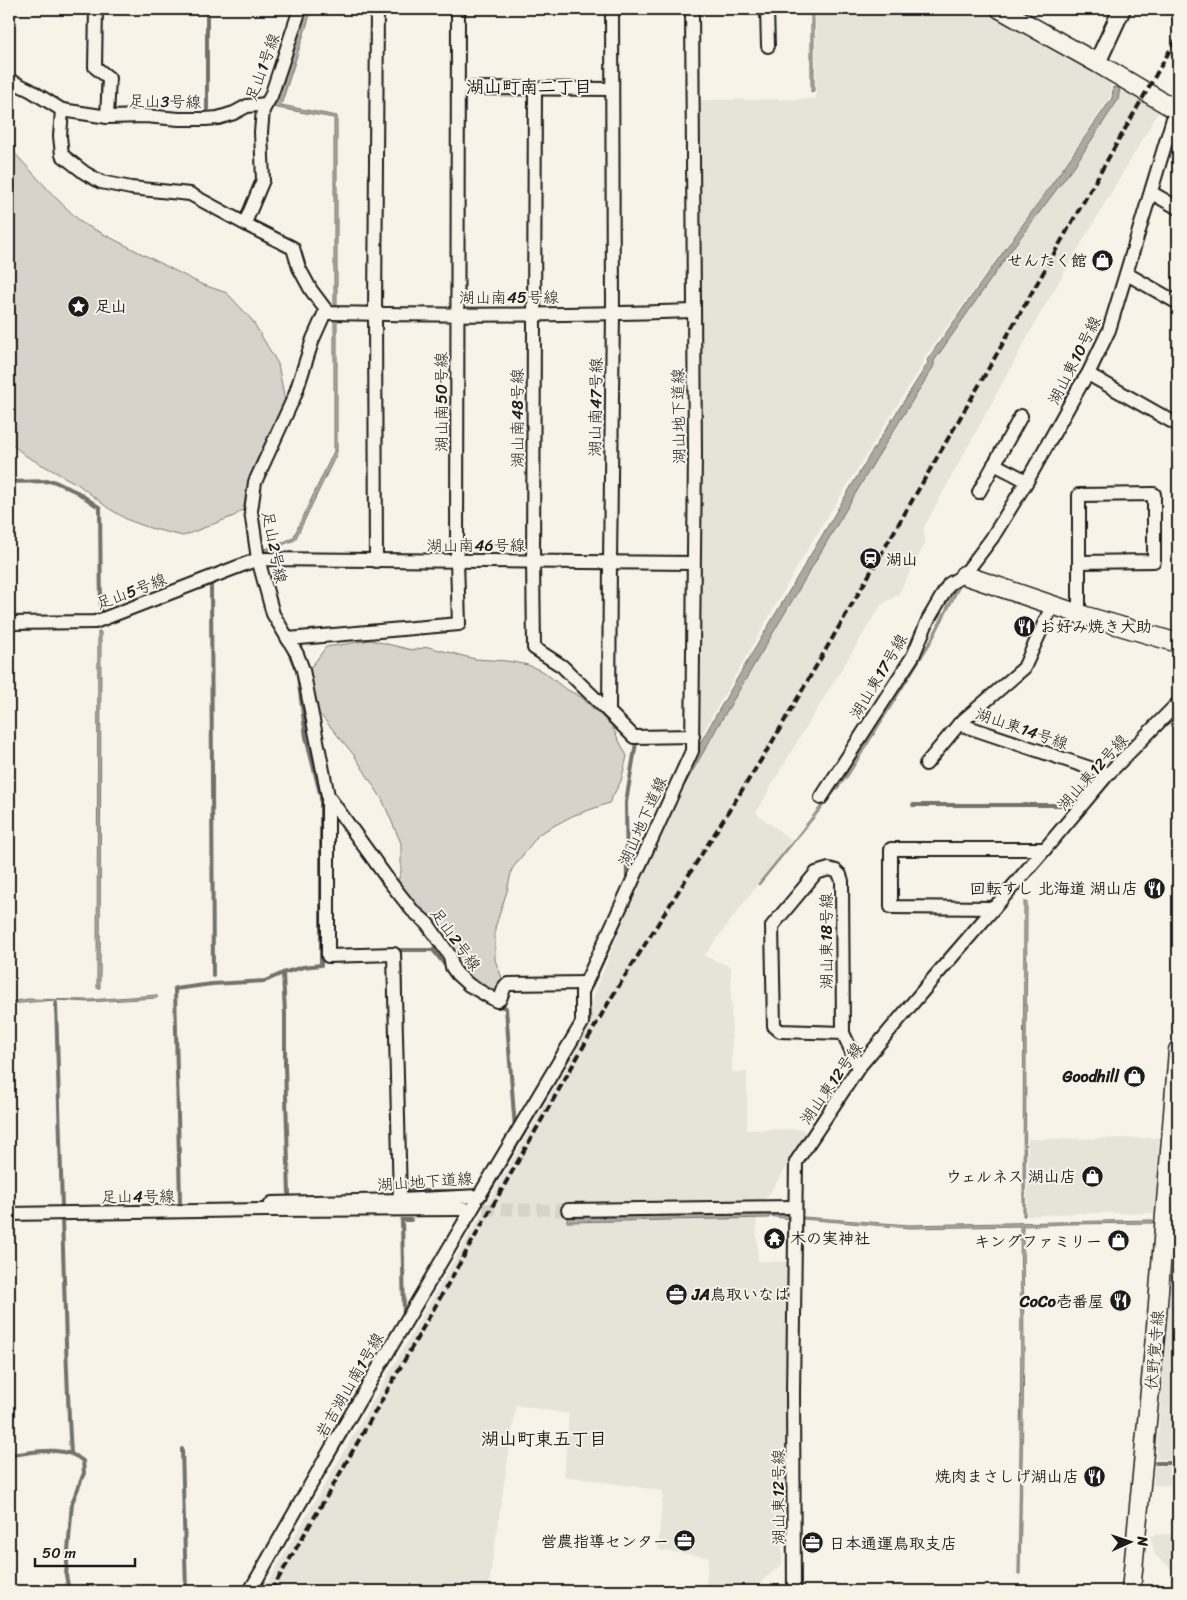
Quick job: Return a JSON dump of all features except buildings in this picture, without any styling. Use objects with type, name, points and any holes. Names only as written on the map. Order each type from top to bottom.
[{"type":"main road","points":[[1000,9],[1177,107]]},
{"type":"main road","points":[[964,575],[1052,606],[1178,643]]},
{"type":"main road","name":"伏野覚寺線","points":[[1131,1591],[1172,1219],[1178,1050]]},
{"type":"street","points":[[96,9],[95,67],[109,78],[108,117]]},
{"type":"street","name":"足山1号線","points":[[245,224],[264,180],[261,132],[263,110],[271,96],[300,9]]},
{"type":"street","points":[[376,561],[377,9]]},
{"type":"street","name":"湖山南50号線","points":[[288,639],[459,624],[457,561],[458,9]]},
{"type":"street","name":"湖山南47号線","points":[[610,712],[613,314],[612,9]]},
{"type":"street","name":"湖山地下道線","points":[[267,1210],[272,1203],[479,1196],[582,1023],[582,991],[692,751],[695,453],[692,9]]},
{"type":"street","points":[[767,9],[768,46]]},
{"type":"street","points":[[1097,62],[1122,9]]},
{"type":"street","points":[[9,80],[30,90],[62,110],[60,136],[62,154],[85,173],[101,182],[131,188],[190,194],[293,248],[303,276],[326,310]]},
{"type":"street","points":[[459,88],[612,89]]},
{"type":"street","name":"湖山南48号線","points":[[536,89],[534,648],[562,666],[610,712]]},
{"type":"street","name":"足山3号線","points":[[62,110],[108,117],[145,116],[205,119],[218,118],[247,106],[266,104]]},
{"type":"street","name":"湖山東10号線","points":[[964,575],[992,538],[1027,481],[1088,374],[1109,330],[1128,274],[1177,107]]},
{"type":"street","points":[[1152,192],[1178,208]]},
{"type":"street","points":[[1128,274],[1178,303]]},
{"type":"street","name":"湖山南45号線","points":[[326,310],[330,313],[375,314],[693,312]]},
{"type":"street","name":"足山2号線","points":[[326,310],[313,339],[295,395],[255,482],[251,511],[258,559],[273,614],[297,654],[303,670],[328,796],[394,888],[412,910],[427,923],[450,956],[452,967],[457,974],[470,985],[497,1001],[508,984],[586,983]]},
{"type":"street","points":[[1088,374],[1178,426]]},
{"type":"street","points":[[979,492],[1021,416]]},
{"type":"street","points":[[994,464],[1027,481]]},
{"type":"street","points":[[1079,614],[1080,495],[1154,494],[1154,561],[1080,562]]},
{"type":"street","name":"湖山南46号線","points":[[258,559],[693,563]]},
{"type":"street","name":"足山5号線","points":[[9,623],[95,622],[258,559]]},
{"type":"street","name":"湖山東17号線","points":[[821,798],[913,656],[928,620],[949,584],[964,575]]},
{"type":"street","name":"湖山東14号線","points":[[959,724],[1024,668],[1052,606]]},
{"type":"street","name":"湖山東12号線","points":[[794,1591],[794,1207],[796,1162],[859,1067],[1108,774],[1178,703]]},
{"type":"street","points":[[610,712],[634,737],[693,736]]},
{"type":"street","points":[[926,764],[959,724]]},
{"type":"street","name":"湖山東14号線","points":[[959,724],[1108,774]]},
{"type":"street","points":[[328,796],[328,956],[394,954],[400,1200]]},
{"type":"street","points":[[994,908],[891,907],[891,849],[1046,849]]},
{"type":"street","name":"湖山東18号線","points":[[843,1033],[780,1031],[774,1026],[772,926],[816,873],[830,870],[836,871],[840,875],[842,882],[843,1033],[859,1067]]},
{"type":"street","name":"岩吉湖山南1号線","points":[[250,1591],[479,1196]]},
{"type":"street","points":[[568,1210],[794,1207]]},
{"type":"street","name":"湖山地下道線","points":[[267,1210],[465,1208]]},
{"type":"street","name":"足山4号線","points":[[9,1214],[267,1210]]},
{"type":"shaded area","points":[[304,9],[312,9],[281,105],[337,116],[337,453],[295,540],[100,615],[293,538],[334,451],[334,118],[272,107]]},
{"type":"shaded area","points":[[811,9],[814,9],[814,91],[811,92]]},
{"type":"shaded area","points":[[816,9],[981,9],[1111,81],[1110,97],[1054,180],[924,358],[923,364],[813,540],[700,737],[700,100],[816,99]]},
{"type":"shaded area","points":[[1113,87],[1120,88],[1118,100],[1075,165],[1014,246],[934,361],[934,366],[876,459],[718,726],[680,794],[589,995],[591,1020],[586,1027],[585,995],[699,745],[871,453],[928,363],[927,360],[1112,98]]},
{"type":"shaded area","points":[[1120,88],[1159,111],[1040,314],[924,527],[925,544],[898,595],[881,605],[792,750],[756,813],[791,840],[704,956],[731,967],[732,1072],[747,1072],[747,1130],[802,1129],[808,1134],[763,1203],[756,1219],[758,1261],[789,1262],[789,1509],[782,1534],[782,1564],[750,1591],[705,1591],[709,1557],[658,1550],[663,1491],[564,1476],[569,1414],[516,1405],[488,1591],[263,1591],[575,1052],[597,987],[629,907],[669,819],[718,726],[876,459],[934,366],[934,361],[1014,246],[1075,165],[1118,100]]},
{"type":"shaded area","points":[[9,147],[82,223],[201,284],[227,293],[252,320],[278,364],[286,406],[244,509],[234,516],[183,536],[150,528],[128,520],[108,508],[79,485],[26,456],[9,442]]},
{"type":"shaded area","points":[[957,587],[959,588],[932,641],[848,776],[759,885],[845,776],[930,641]]},
{"type":"shaded area","points":[[98,632],[101,632],[100,988],[97,988]]},
{"type":"shaded area","points":[[371,640],[412,650],[428,647],[475,659],[507,661],[528,665],[544,672],[564,688],[581,697],[611,725],[627,756],[621,781],[609,803],[572,816],[539,834],[512,869],[495,928],[495,960],[504,983],[500,997],[470,984],[395,888],[401,872],[401,843],[382,799],[354,755],[313,706],[308,667],[312,666],[326,647]]},
{"type":"shaded area","points":[[1024,902],[1027,902],[1025,1216],[1023,1216]]},
{"type":"shaded area","points":[[157,995],[157,998],[89,1002],[55,1000],[9,1004],[9,1002],[28,999],[89,1000]]},
{"type":"shaded area","name":"ウェルネス 湖山店","points":[[1159,1138],[1154,1213],[1075,1213],[1027,1216],[1028,1139]]},
{"type":"shaded area","points":[[769,1212],[790,1215],[790,1219],[769,1216],[769,1218],[567,1222],[567,1216]]},
{"type":"shaded area","points":[[803,1217],[909,1225],[1153,1220],[1153,1223],[1023,1226],[1024,1357],[1020,1574],[1018,1574],[1021,1357],[1020,1226],[909,1228],[803,1219]]},
{"type":"shaded area","points":[[474,1219],[438,1278],[258,1591],[254,1591],[468,1220]]},
{"type":"shaded area","points":[[1178,1235],[1178,1459],[1156,1459],[1174,1243]]},
{"type":"shaded area","points":[[1155,1466],[1178,1466],[1178,1485],[1153,1485]]},
{"type":"shaded area","points":[[1178,1534],[1178,1575],[1155,1555],[1150,1535]]},
{"type":"waterway","points":[[207,9],[207,117]]},
{"type":"waterway","points":[[100,76],[102,77],[102,98]]},
{"type":"waterway","points":[[9,482],[53,481],[77,492],[100,508],[102,616]]},
{"type":"waterway","points":[[211,584],[213,976]]},
{"type":"waterway","points":[[289,652],[295,667]]},
{"type":"waterway","points":[[175,989],[212,984],[265,981],[303,967],[321,965],[321,797],[306,737],[298,676]]},
{"type":"waterway","points":[[627,881],[626,802],[636,743]]},
{"type":"waterway","points":[[913,805],[1075,805]]},
{"type":"waterway","points":[[417,922],[437,947],[434,949]]},
{"type":"waterway","points":[[401,997],[400,950],[431,950]]},
{"type":"waterway","points":[[433,950],[449,970]]},
{"type":"waterway","points":[[283,973],[289,1195]]},
{"type":"waterway","points":[[175,988],[180,1202]]},
{"type":"waterway","points":[[56,1003],[62,1207]]},
{"type":"waterway","points":[[497,1005],[506,1008],[515,1129]]},
{"type":"waterway","points":[[479,1209],[568,1058]]},
{"type":"waterway","points":[[406,1187],[406,1191],[464,1191]]},
{"type":"waterway","points":[[62,1220],[71,1453]]},
{"type":"waterway","points":[[404,1315],[402,1220],[411,1220]]},
{"type":"waterway","points":[[182,1449],[186,1591]]},
{"type":"waterway","points":[[9,1455],[58,1451],[75,1456],[83,1461],[84,1473],[72,1503],[66,1575],[69,1591]]},
{"type":"waterway","points":[[1156,1463],[1178,1463]]},
{"type":"tunnel","points":[[465,1209],[568,1210]]},
{"type":"railway","points":[[271,1591],[610,1000],[771,744],[982,380],[1178,36]]},
{"type":"place","name":"せんたく館","points":[[1103,260]]},
{"type":"place","name":"足山","points":[[79,306]]},
{"type":"place","name":"湖山","points":[[870,559]]},
{"type":"place","name":"お好み焼き大助","points":[[1024,626]]},
{"type":"place","name":"回転すし 北海道 湖山店","points":[[1154,888]]},
{"type":"place","name":"Goodhill","points":[[1135,1076]]},
{"type":"place","name":"ウェルネス 湖山店","points":[[1092,1176]]},
{"type":"place","name":"木の実神社","points":[[774,1238]]},
{"type":"place","name":"キングファミリー","points":[[1118,1241]]},
{"type":"place","name":"JA鳥取いなば","points":[[676,1294]]},
{"type":"place","name":"CoCo壱番屋","points":[[1120,1301]]},
{"type":"place","name":"焼肉まさしげ湖山店","points":[[1095,1476]]},
{"type":"place","name":"営農指導センター","points":[[685,1541]]},
{"type":"place","name":"日本通運鳥取支店","points":[[813,1543]]},
{"type":"district","name":"湖山町南二丁目","points":[[529,87]]},
{"type":"district","name":"湖山町東五丁目","points":[[544,1439]]}]
